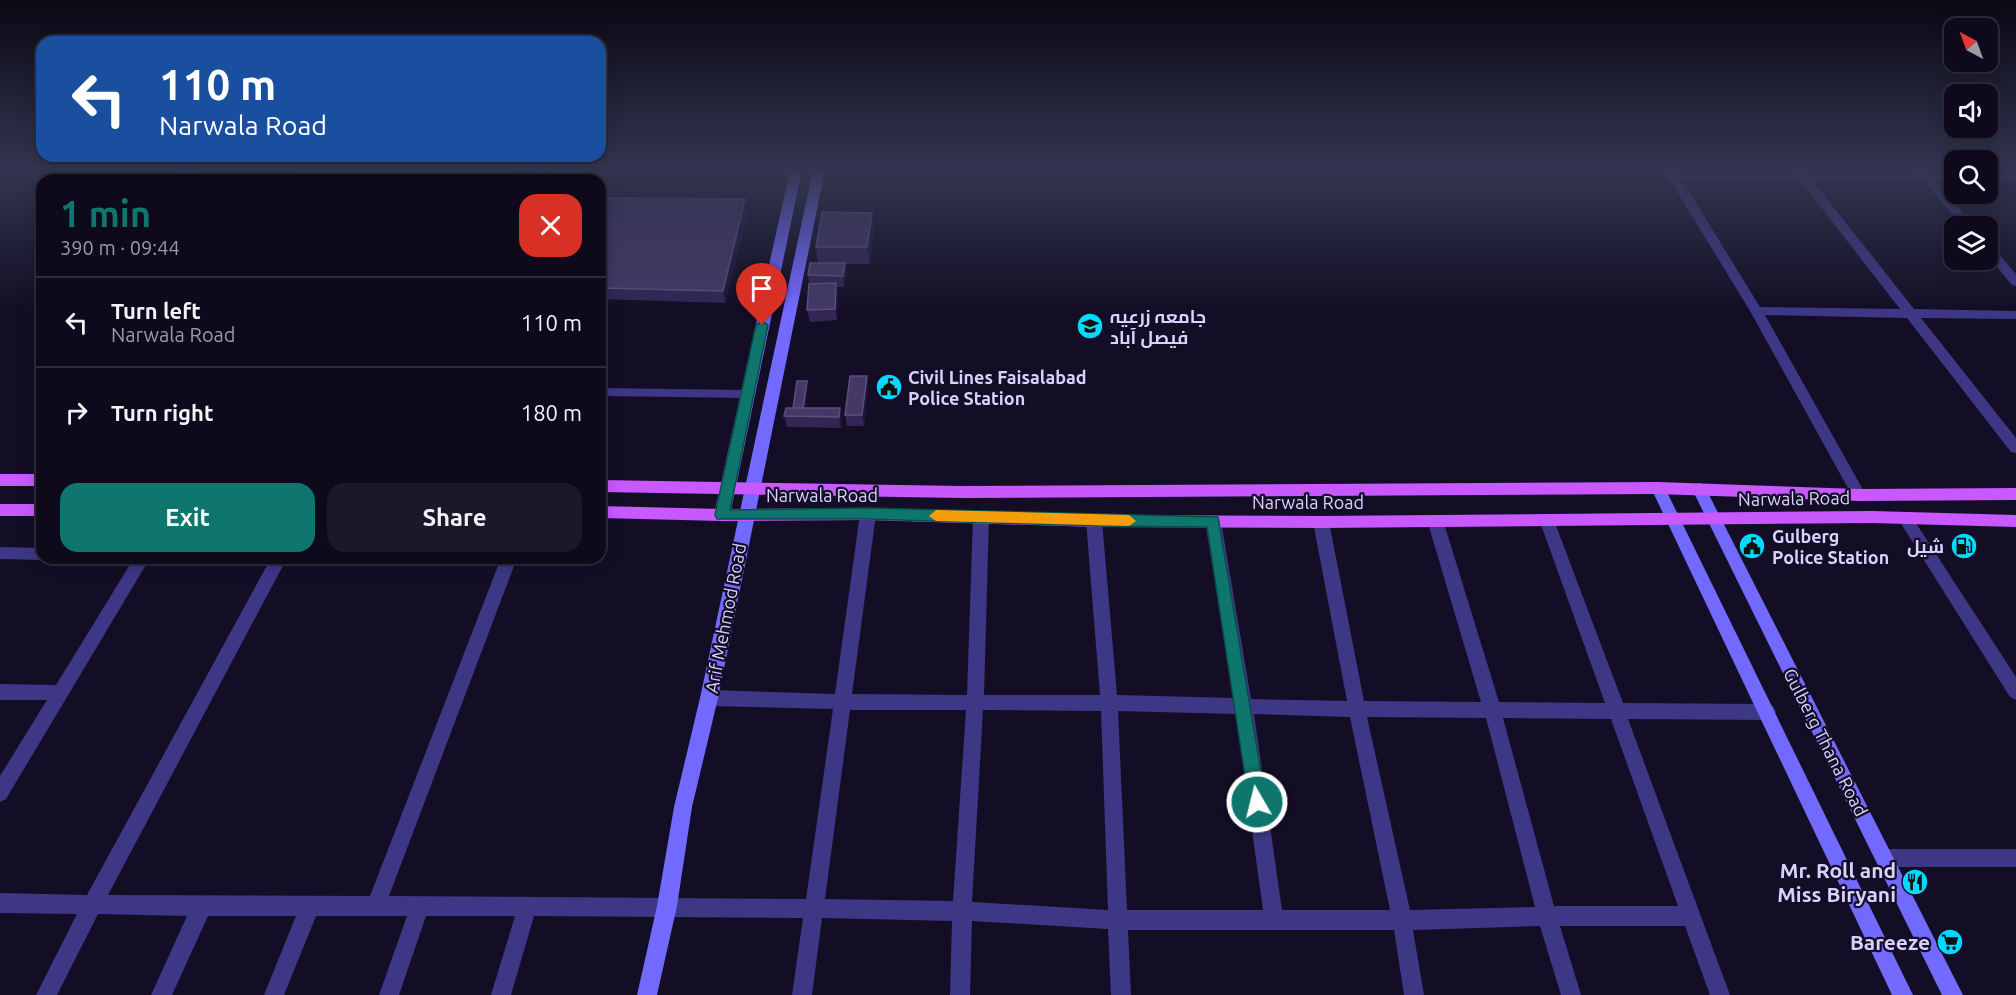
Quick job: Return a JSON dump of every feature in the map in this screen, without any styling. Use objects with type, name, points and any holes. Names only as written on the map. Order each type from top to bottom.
[{"type":"main road","points":[[0,480],[36,480]]},
{"type":"main road","name":"Narwala Road","points":[[606,486],[974,492],[1658,488],[1859,495],[2016,495]]},
{"type":"main road","points":[[2,510],[36,510]]},
{"type":"main road","name":"Narwala Road","points":[[606,512],[722,515],[868,514],[1094,521],[1321,522],[1905,518],[2016,520]]},
{"type":"street","points":[[722,515],[786,216]]},
{"type":"street","name":"Arif Mehmod Road","points":[[647,995],[667,906],[683,807],[709,698],[809,216]]},
{"type":"street","points":[[1698,216],[1756,311],[1859,495]]},
{"type":"street","points":[[1833,216],[2016,448]]},
{"type":"street","points":[[1998,261],[2016,282]]},
{"type":"street","points":[[1756,311],[2016,315]]},
{"type":"street","points":[[762,325],[786,326]]},
{"type":"street","points":[[1658,488],[1903,995]]},
{"type":"street","name":"Gulberg Thana Road","points":[[1699,489],[1953,995]]},
{"type":"street","points":[[802,995],[868,514]]},
{"type":"street","points":[[960,995],[962,911],[975,702],[981,517]]},
{"type":"street","points":[[1905,518],[2015,688]]},
{"type":"street","points":[[1547,519],[1720,995]]},
{"type":"street","points":[[1435,520],[1492,709],[1547,916],[1571,995]]},
{"type":"street","points":[[1094,521],[1109,703],[1121,995]]},
{"type":"street","points":[[1213,521],[1244,708],[1274,920]]},
{"type":"street","points":[[1321,522],[1357,710],[1402,920],[1414,995]]},
{"type":"street","points":[[0,553],[36,554]]},
{"type":"street","points":[[0,794],[138,564]]},
{"type":"street","points":[[46,995],[276,564]]},
{"type":"street","points":[[375,906],[507,564]]},
{"type":"street","points":[[0,692],[60,693]]},
{"type":"street","points":[[709,698],[843,702],[1109,703],[1357,710],[1767,712]]},
{"type":"street","points":[[1885,858],[2016,858]]},
{"type":"street","points":[[0,903],[202,906],[667,906],[962,911],[1117,920],[1402,920],[1547,916],[1690,916]]},
{"type":"street","points":[[161,995],[202,906]]},
{"type":"street","points":[[274,995],[310,906]]},
{"type":"street","points":[[389,995],[420,906]]},
{"type":"street","points":[[501,995],[527,907]]},
{"type":"lane","points":[[606,392],[748,394]]},
{"type":"building","points":[[606,216],[741,216],[723,291],[606,288]]},
{"type":"building","points":[[821,216],[871,216],[867,247],[816,247]]},
{"type":"building","points":[[810,263],[845,263],[843,276],[808,275]]},
{"type":"building","points":[[836,283],[835,309],[807,310],[809,284]]},
{"type":"building","points":[[850,376],[867,376],[862,415],[845,415]]},
{"type":"building","points":[[797,381],[807,381],[803,408],[793,408]]},
{"type":"building","points":[[786,408],[840,408],[839,417],[784,416]]},
{"type":"slow traffic","points":[[936,516],[1129,521]]},
{"type":"place","name":"جامعہ زرعیہ فیصل آباد","points":[[1090,326]]},
{"type":"place","name":"Civil Lines Faisalabad Police Station","points":[[889,387]]},
{"type":"place","name":"Gulberg Police Station","points":[[1752,546]]},
{"type":"place","name":"شیل","points":[[1964,546]]},
{"type":"place","name":"Mr. Roll and Miss Biryani","points":[[1915,882]]},
{"type":"place","name":"Bareeze","points":[[1950,942]]},
{"type":"route","points":[[762,325],[722,515],[868,514],[1094,521],[1213,521],[1257,802]]}]
